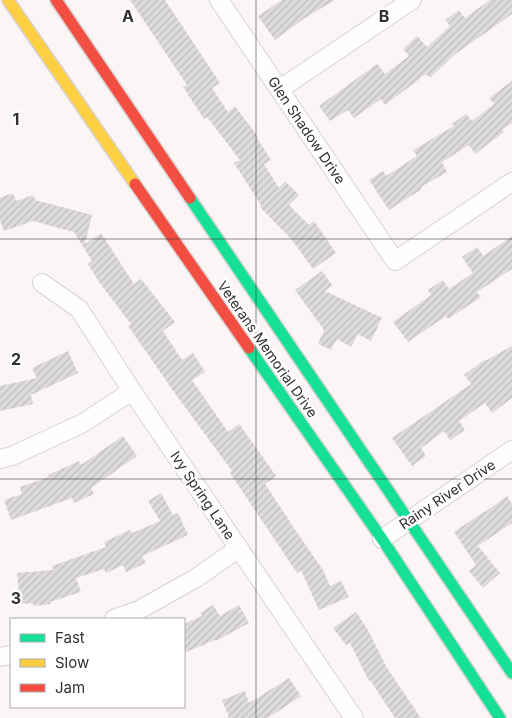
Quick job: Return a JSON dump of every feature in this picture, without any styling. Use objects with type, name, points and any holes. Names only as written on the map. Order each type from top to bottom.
[{"type":"main road","name":"Veterans Memorial Drive","points":[[8,0],[169,225],[382,539],[500,718]]},
{"type":"main road","name":"Veterans Memorial Drive","points":[[56,0],[192,208],[409,520],[512,673]]},
{"type":"street","name":"Glen Shadow Drive","points":[[219,0],[396,261],[512,182]]},
{"type":"street","points":[[280,89],[412,0]]},
{"type":"street","name":"Ivy Spring Lane","points":[[42,283],[78,309],[239,548],[349,716]]},
{"type":"street","points":[[0,459],[12,456],[83,422],[132,391]]},
{"type":"street","name":"Rainy River Drive","points":[[382,539],[512,450]]},
{"type":"street","points":[[117,618],[139,610],[188,582],[239,548]]},
{"type":"building","points":[[130,0],[165,0],[220,83],[212,88],[228,112],[235,106],[258,137],[271,160],[264,164],[279,188],[285,181],[299,195],[289,205],[309,225],[314,221],[336,253],[313,269],[292,240],[260,207],[261,205],[234,163],[240,160],[207,117],[204,119],[183,87],[187,85]]},
{"type":"building","points":[[282,0],[335,0],[305,18],[275,40],[258,16]]},
{"type":"building","points":[[490,0],[512,0],[512,14],[454,55],[430,78],[426,74],[385,105],[381,99],[354,118],[348,110],[330,121],[319,106],[377,64],[385,74],[409,56],[403,49],[417,36],[427,47],[450,26],[445,20],[459,10],[465,18]]},
{"type":"building","points":[[512,81],[512,123],[502,130],[504,132],[475,154],[469,145],[442,162],[447,172],[421,187],[422,189],[389,210],[369,180],[383,171],[386,176],[417,156],[413,150],[454,126],[452,124],[466,114],[472,121],[494,104],[489,98]]},
{"type":"building","points":[[13,193],[16,201],[33,195],[35,200],[92,215],[85,244],[101,233],[134,284],[141,279],[175,322],[163,331],[182,360],[193,353],[205,372],[192,380],[228,432],[239,424],[276,476],[265,484],[323,570],[330,586],[341,581],[349,597],[319,610],[301,570],[297,573],[230,473],[232,471],[128,326],[131,324],[99,282],[88,264],[92,261],[74,232],[33,221],[4,231],[0,220],[0,198]]},
{"type":"building","points":[[512,236],[512,269],[477,292],[481,297],[448,319],[446,316],[408,342],[393,322],[431,295],[428,290],[443,280],[449,289],[473,273],[462,257],[477,247],[483,256]]},
{"type":"building","points":[[322,271],[332,285],[325,291],[382,318],[371,341],[358,334],[351,347],[337,339],[331,350],[318,344],[324,330],[295,290]]},
{"type":"building","points":[[512,346],[512,398],[492,413],[485,403],[459,421],[465,430],[450,440],[444,431],[421,448],[426,456],[412,466],[392,438],[471,384],[464,375],[484,360]]},
{"type":"building","points":[[68,351],[78,373],[31,395],[33,404],[0,411],[0,386],[37,378],[32,368]]},
{"type":"building","points":[[123,436],[137,456],[91,488],[94,494],[74,503],[72,498],[11,520],[4,500],[22,494],[20,487],[49,477],[48,475],[79,461],[81,465]]},
{"type":"building","points":[[161,493],[173,515],[178,513],[188,535],[142,556],[146,563],[126,572],[123,565],[106,573],[104,569],[76,578],[81,592],[50,602],[51,604],[33,606],[33,603],[20,604],[17,573],[54,570],[52,566],[106,547],[104,542],[130,530],[132,533],[160,521],[148,501]]},
{"type":"building","points":[[507,496],[512,504],[512,523],[478,546],[500,573],[483,588],[469,571],[476,565],[454,532]]},
{"type":"building","points":[[213,605],[220,616],[239,605],[249,623],[216,641],[185,653],[185,624],[202,616],[200,613]]},
{"type":"building","points":[[356,612],[368,630],[387,668],[421,718],[395,718],[369,681],[350,643],[346,645],[333,628]]},
{"type":"building","points":[[289,678],[301,696],[268,718],[227,718],[229,717],[222,700],[245,691],[249,703]]},
{"type":"traffic: fast","points":[[190,198],[512,673]]},
{"type":"traffic: fast","points":[[249,348],[382,539],[500,718]]},
{"type":"traffic: slow","points":[[8,0],[135,184]]},
{"type":"traffic: jam","points":[[56,0],[190,198]]},
{"type":"traffic: jam","points":[[135,184],[249,348]]}]
